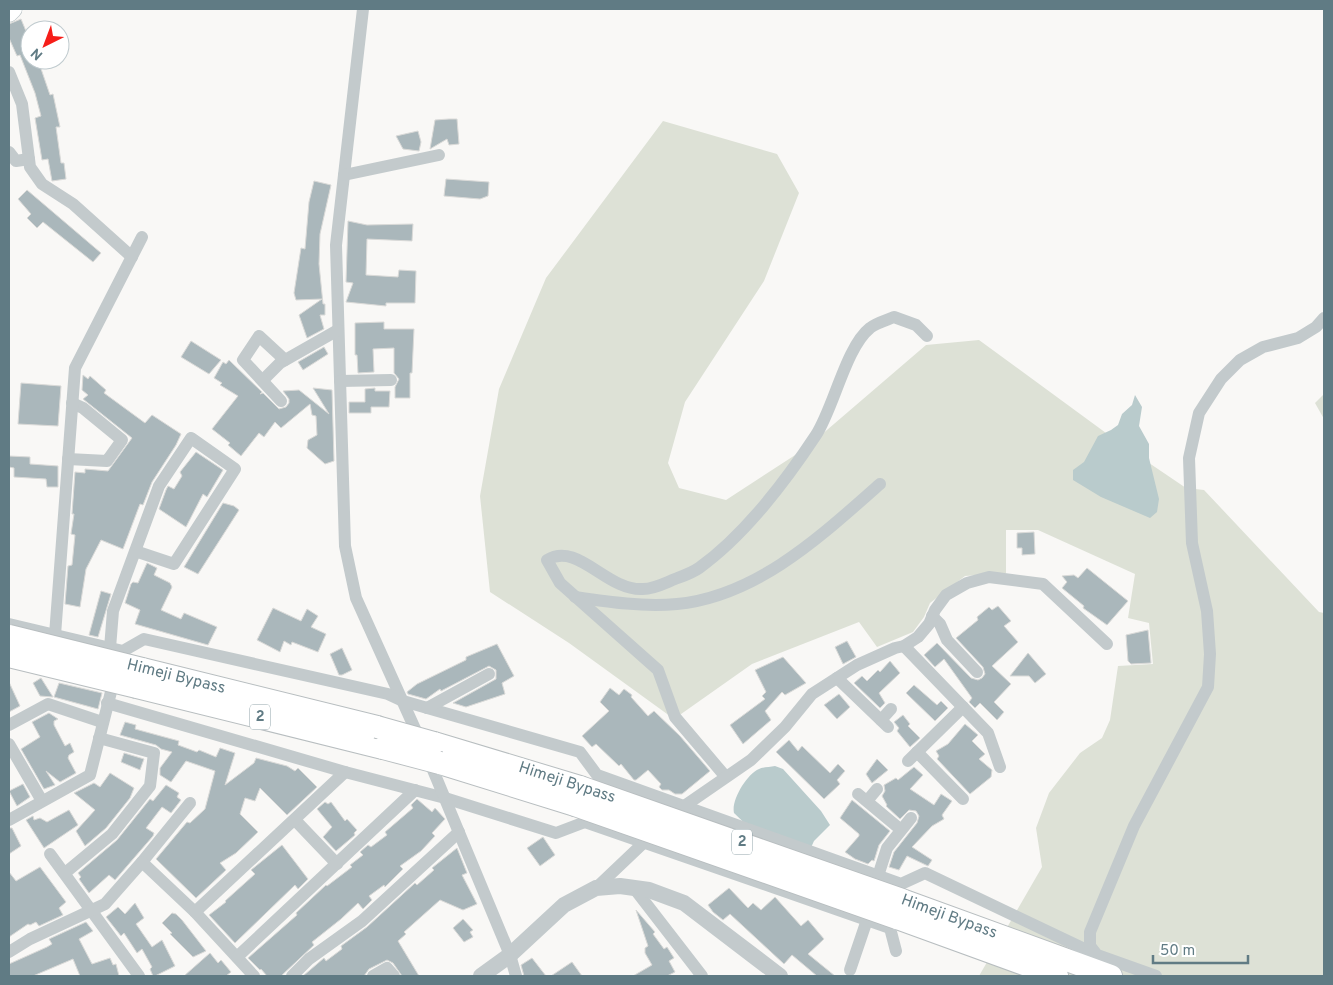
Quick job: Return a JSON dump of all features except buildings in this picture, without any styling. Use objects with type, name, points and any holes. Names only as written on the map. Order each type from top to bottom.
[{"type":"highway","name":"Himeji Bypass","points":[[9,636],[140,678],[380,737],[584,797],[899,909],[1111,976]]},
{"type":"highway","name":"Himeji Bypass","points":[[9,656],[140,678]]},
{"type":"highway","name":"Himeji Bypass","points":[[899,909],[1057,976]]},
{"type":"main road","points":[[9,13],[13,9]]},
{"type":"street","points":[[363,9],[336,245],[345,546],[356,598],[460,832],[510,955],[516,976]]},
{"type":"street","points":[[9,72],[22,104],[30,166],[42,184],[73,204],[132,257]]},
{"type":"street","points":[[9,152],[16,161],[29,159]]},
{"type":"street","points":[[344,176],[440,155]]},
{"type":"street","points":[[55,635],[75,368],[142,237]]},
{"type":"street","points":[[725,776],[675,717],[658,670],[560,584],[550,569],[547,560],[556,554],[574,556],[601,575],[630,587],[643,589],[661,585],[697,570],[721,551],[776,491],[817,433],[852,353],[870,328],[894,317],[916,325],[927,336]]},
{"type":"street","points":[[1096,955],[1090,946],[1090,932],[1134,826],[1201,704],[1208,687],[1209,645],[1206,611],[1192,542],[1189,458],[1200,413],[1221,379],[1240,360],[1263,348],[1298,338],[1316,327],[1324,318]]},
{"type":"street","points":[[263,380],[286,360],[338,330]]},
{"type":"street","points":[[281,401],[242,360],[259,336],[286,360]]},
{"type":"street","points":[[340,382],[391,380]]},
{"type":"street","points":[[68,459],[107,461],[122,440],[83,408],[72,403]]},
{"type":"street","points":[[9,820],[90,774],[107,703],[117,649],[113,611],[135,551],[159,486],[191,438],[235,469],[174,564],[135,551]]},
{"type":"street","points":[[575,597],[622,605],[678,604],[721,593],[758,578],[813,542],[880,484]]},
{"type":"street","points":[[481,976],[510,955],[564,905],[596,888],[642,843],[684,806],[725,776],[751,760],[786,727],[812,694],[857,665],[895,648],[904,646],[918,637],[946,595],[967,583],[988,577],[1043,584],[1107,644]]},
{"type":"street","points":[[932,616],[940,624],[947,640],[977,672]]},
{"type":"street","points":[[9,624],[117,649],[144,639],[388,694],[403,701],[580,752],[584,797],[556,833],[445,798],[345,772],[107,703]]},
{"type":"street","points":[[904,646],[988,733],[1000,767]]},
{"type":"street","points":[[427,708],[489,674]]},
{"type":"street","points":[[837,678],[885,724],[892,709]]},
{"type":"street","points":[[9,725],[48,704],[102,722]]},
{"type":"street","points":[[962,707],[913,757],[963,800]]},
{"type":"street","points":[[65,873],[112,834],[150,786],[154,753],[99,738]]},
{"type":"street","points":[[9,744],[42,801]]},
{"type":"street","points":[[194,912],[345,772]]},
{"type":"street","points":[[877,789],[863,798],[900,829]]},
{"type":"street","points":[[237,957],[415,790]]},
{"type":"street","points":[[584,797],[684,806],[901,884],[925,873],[1096,955],[1156,976]]},
{"type":"street","points":[[584,797],[642,843],[890,928],[896,951]]},
{"type":"street","points":[[9,952],[105,904],[190,803]]},
{"type":"street","points":[[878,876],[887,848],[900,829],[911,818]]},
{"type":"street","points":[[295,820],[337,864]]},
{"type":"street","points":[[292,976],[309,960],[362,921],[460,832]]},
{"type":"street","points":[[50,854],[93,910],[139,976]]},
{"type":"street","points":[[142,862],[194,912],[254,976]]},
{"type":"street","points":[[596,888],[620,886],[634,888],[658,893],[684,903],[780,976]]},
{"type":"street","points":[[634,888],[702,976]]},
{"type":"street","points":[[850,970],[867,920]]},
{"type":"street","points":[[373,976],[387,968],[394,976]]},
{"type":"shaded area","points":[[663,121],[777,154],[799,193],[764,281],[685,402],[668,463],[679,488],[726,500],[806,448],[926,345],[979,340],[1121,444],[1186,488],[1204,490],[1319,612],[1324,613],[1324,976],[979,976],[1042,867],[1036,828],[1049,793],[1080,753],[1102,738],[1110,720],[1118,666],[1153,664],[1149,623],[1128,618],[1135,574],[1038,530],[1006,530],[1006,573],[965,576],[930,603],[924,617],[913,632],[877,647],[859,622],[752,664],[674,719],[569,643],[490,592],[480,496],[499,389],[546,278]]},
{"type":"shaded area","points":[[1324,394],[1324,419],[1315,403]]},
{"type":"shaded area","points":[[1135,395],[1142,407],[1139,426],[1149,444],[1149,458],[1159,499],[1157,512],[1150,518],[1101,497],[1073,480],[1073,470],[1084,462],[1098,436],[1118,425],[1122,414],[1132,405]]},
{"type":"shaded area","points":[[775,766],[783,769],[821,811],[830,825],[814,841],[808,854],[762,840],[734,813],[737,795],[750,776],[761,768]]}]
